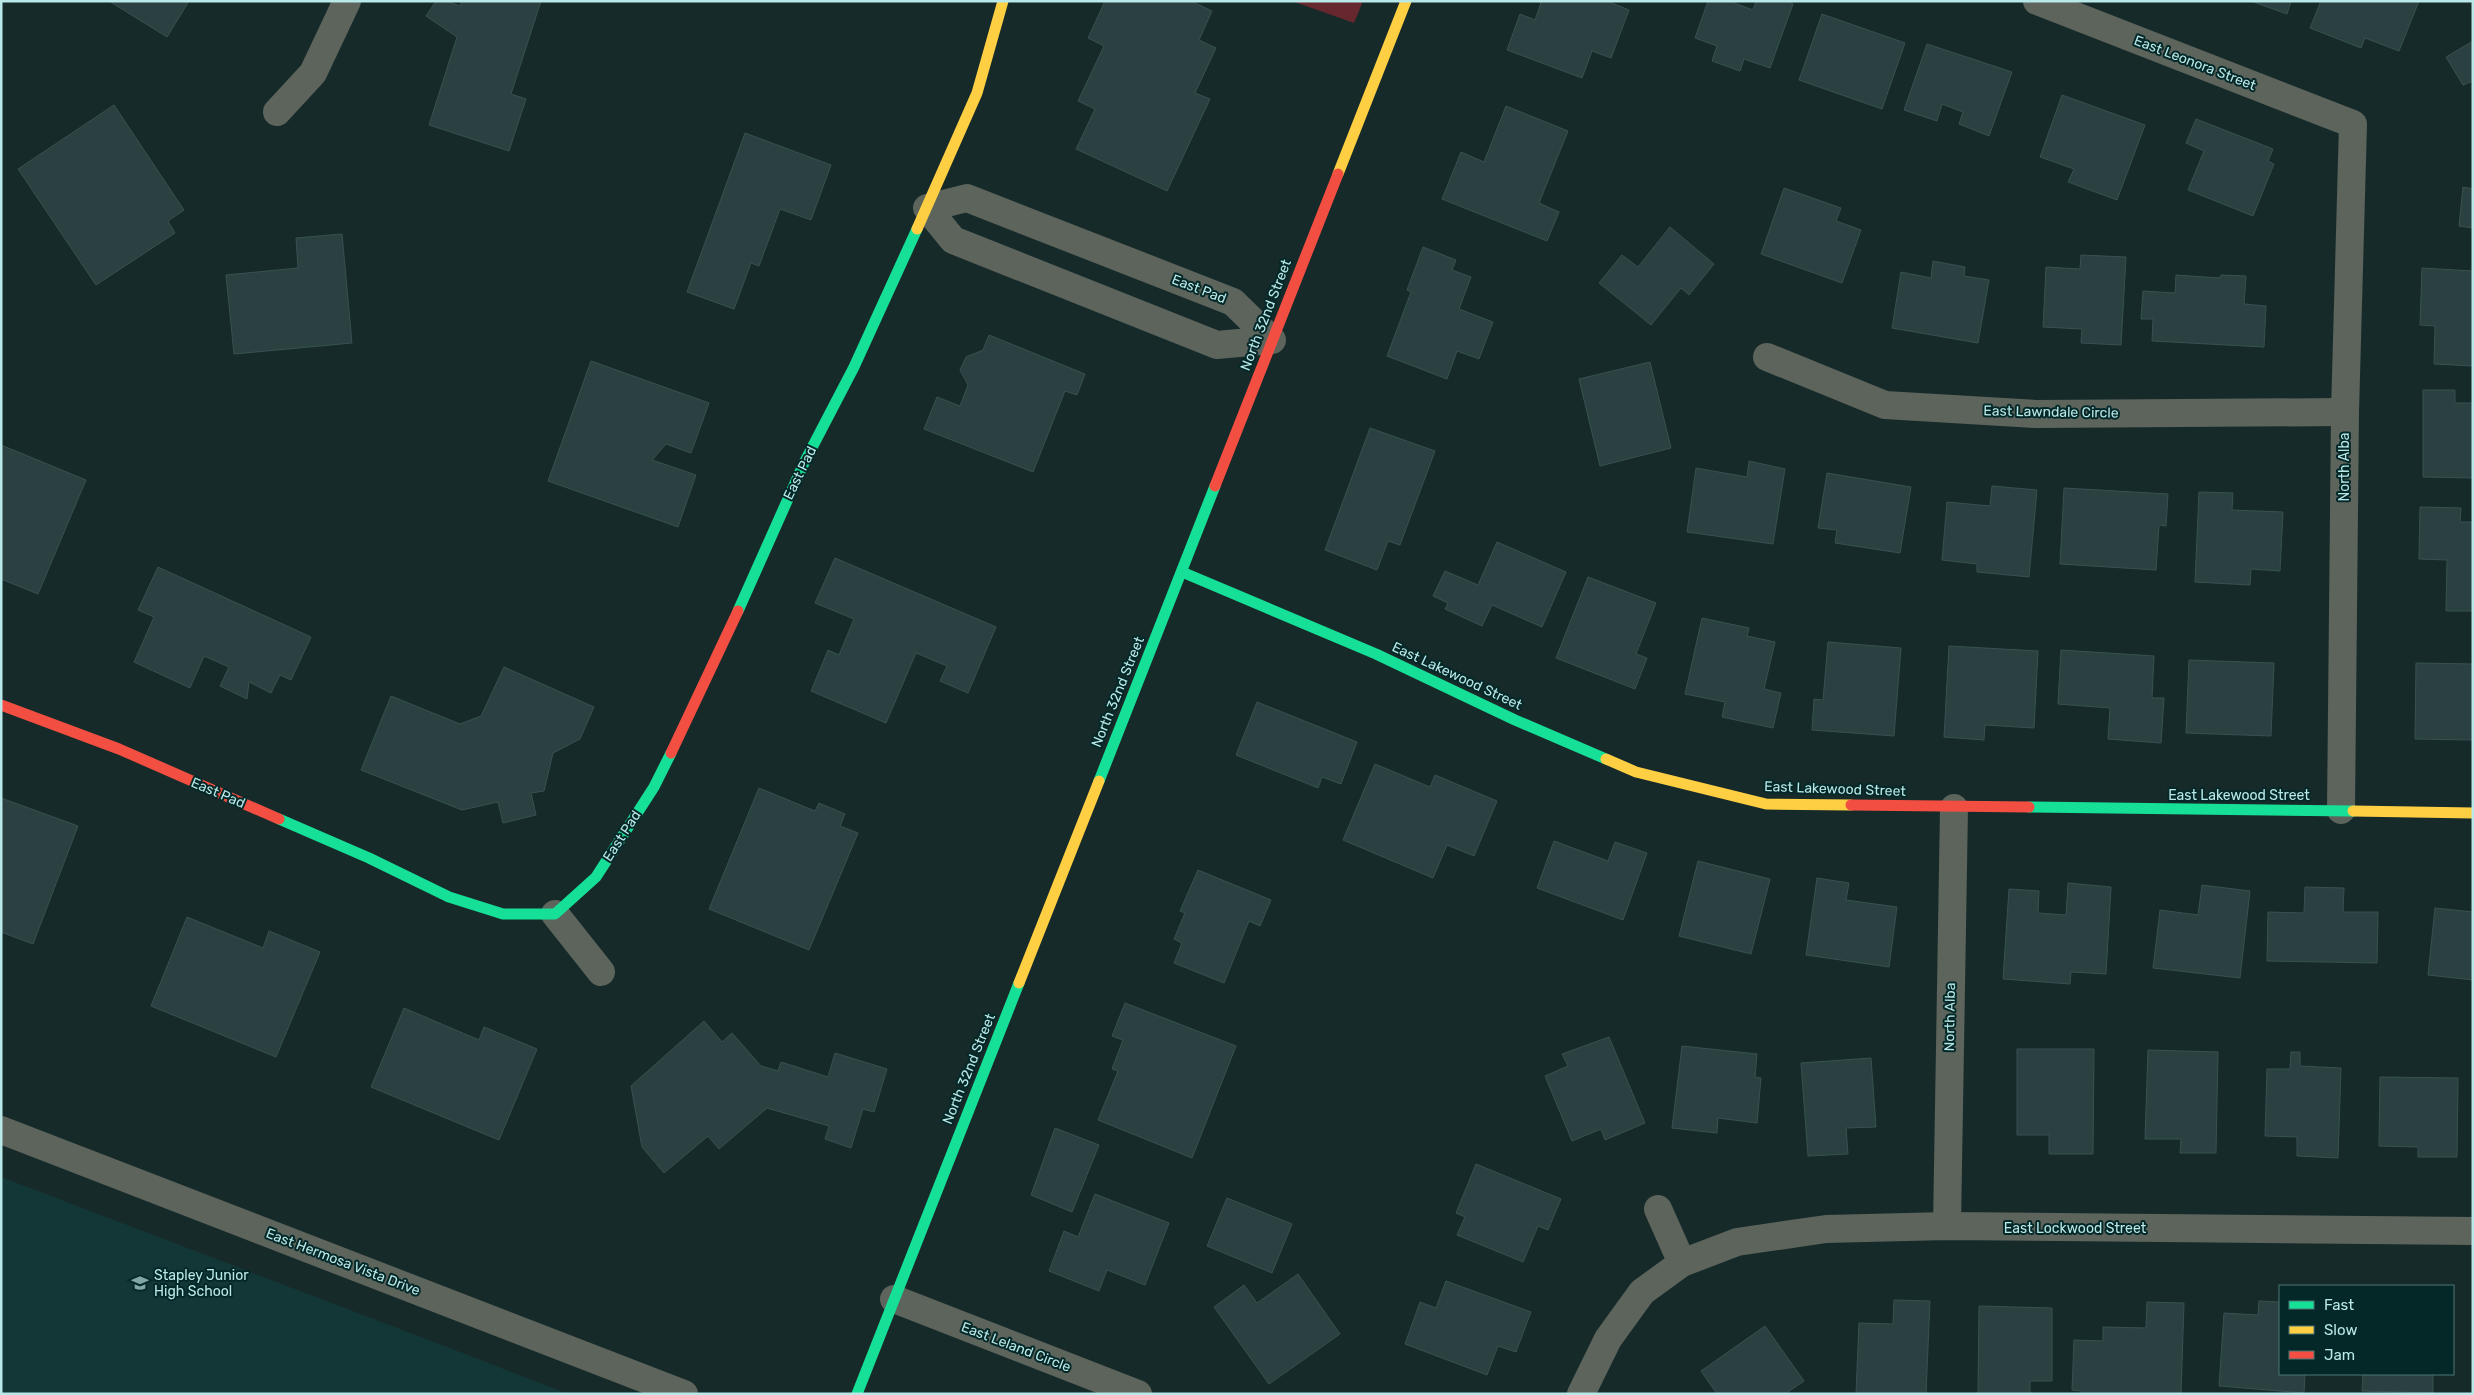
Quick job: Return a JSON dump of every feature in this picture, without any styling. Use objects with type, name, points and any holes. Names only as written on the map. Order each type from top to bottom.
[{"type":"street","points":[[278,112],[313,73],[347,1]]},
{"type":"street","name":"East Pad","points":[[1,705],[120,749],[370,858],[449,897],[502,914],[555,914],[596,877],[654,787],[702,690],[804,463],[854,368],[927,208],[977,93],[1003,1]]},
{"type":"street","name":"North 32nd Street","points":[[857,1394],[1406,1]]},
{"type":"street","name":"East Leonora Street","points":[[2037,1],[2353,124]]},
{"type":"street","name":"North Alba","points":[[2341,810],[2345,412],[2353,124]]},
{"type":"street","name":"East Pad","points":[[927,208],[966,198],[1233,302],[1272,340]]},
{"type":"street","points":[[927,208],[954,240],[1217,345],[1272,340]]},
{"type":"street","name":"East Lawndale Circle","points":[[1767,357],[1885,405],[2036,414],[2345,412]]},
{"type":"street","name":"East Lakewood Street","points":[[1182,572],[1376,654],[1514,720],[1636,772],[1766,804],[1954,808],[2341,810],[2473,813]]},
{"type":"street","name":"North Alba","points":[[1947,1226],[1954,808]]},
{"type":"street","points":[[555,914],[601,972]]},
{"type":"street","name":"East Hermosa Vista Drive","points":[[1,1130],[684,1394]]},
{"type":"street","points":[[1658,1208],[1682,1263]]},
{"type":"street","name":"East Lockwood Street","points":[[1581,1394],[1608,1339],[1642,1292],[1682,1263],[1737,1242],[1826,1229],[1947,1226],[2473,1231]]},
{"type":"street","name":"East Leland Circle","points":[[894,1299],[1138,1394]]},
{"type":"shaded area","points":[[1292,1],[1363,1],[1354,23]]},
{"type":"shaded area","name":"Stapley Junior High School","points":[[1,1177],[447,1347],[568,1394],[1,1394]]},
{"type":"building","points":[[109,1],[189,1],[167,37]]},
{"type":"building","points":[[436,1],[446,1],[460,6],[462,1],[541,1],[511,94],[526,99],[509,151],[429,125],[457,37],[426,16]]},
{"type":"building","points":[[1105,1],[1191,1],[1212,11],[1199,40],[1216,48],[1195,93],[1210,99],[1167,191],[1076,149],[1095,109],[1078,101],[1104,46],[1088,38]]},
{"type":"building","points":[[1536,1],[1607,1],[1629,10],[1611,58],[1592,51],[1582,78],[1507,50],[1520,14],[1535,20],[1541,3]]},
{"type":"building","points":[[1708,1],[1729,1],[1753,10],[1756,1],[1787,1],[1793,4],[1770,68],[1744,59],[1740,71],[1712,61],[1717,46],[1695,38]]},
{"type":"building","points":[[2251,1],[2291,1],[2287,14]]},
{"type":"building","points":[[2321,1],[2419,1],[2399,51],[2365,38],[2361,48],[2310,28]]},
{"type":"building","points":[[1822,14],[1905,43],[1882,109],[1799,80]]},
{"type":"building","points":[[2473,41],[2473,81],[2463,85],[2446,57]]},
{"type":"building","points":[[1927,44],[2012,72],[1989,136],[1959,124],[1963,112],[1942,104],[1937,121],[1904,110]]},
{"type":"building","points":[[2062,95],[2145,125],[2117,200],[2068,182],[2074,169],[2040,157]]},
{"type":"building","points":[[114,105],[184,210],[168,221],[175,233],[96,285],[18,169]]},
{"type":"building","points":[[1506,106],[1568,131],[1539,203],[1559,212],[1547,241],[1442,199],[1461,152],[1484,162]]},
{"type":"building","points":[[2196,119],[2273,149],[2268,161],[2274,164],[2253,216],[2188,190],[2204,151],[2186,143]]},
{"type":"building","points":[[745,133],[831,165],[811,220],[780,209],[759,266],[751,263],[734,309],[687,292]]},
{"type":"building","points":[[2463,187],[2473,189],[2473,228],[2459,226]]},
{"type":"building","points":[[1784,188],[1841,208],[1836,221],[1861,230],[1842,283],[1761,254]]},
{"type":"building","points":[[1670,227],[1714,264],[1689,295],[1681,288],[1651,325],[1599,283],[1622,255],[1638,267]]},
{"type":"building","points":[[342,234],[352,343],[234,354],[226,275],[298,268],[296,238]]},
{"type":"building","points":[[1423,247],[1456,260],[1452,270],[1471,277],[1459,309],[1493,322],[1479,359],[1457,351],[1447,379],[1387,356],[1411,292],[1407,290]]},
{"type":"building","points":[[2081,255],[2126,257],[2121,345],[2081,343],[2082,329],[2043,327],[2046,267],[2080,269]]},
{"type":"building","points":[[1933,261],[1965,267],[1964,276],[1989,280],[1978,343],[1892,328],[1901,272],[1931,278]]},
{"type":"building","points":[[2422,268],[2473,271],[2473,366],[2434,364],[2435,326],[2420,325]]},
{"type":"building","points":[[2176,275],[2220,278],[2221,275],[2246,276],[2244,304],[2266,306],[2264,347],[2152,341],[2153,319],[2141,319],[2143,291],[2175,293]]},
{"type":"building","points":[[989,335],[1085,374],[1077,395],[1065,391],[1033,472],[924,429],[937,397],[960,406],[968,385],[960,370],[966,357],[983,350]]},
{"type":"building","points":[[591,361],[709,403],[691,453],[666,444],[652,460],[696,475],[678,527],[548,481]]},
{"type":"building","points":[[1650,362],[1671,448],[1600,466],[1579,379]]},
{"type":"building","points":[[2423,390],[2455,390],[2455,403],[2473,403],[2473,478],[2423,477]]},
{"type":"building","points":[[1370,428],[1435,451],[1400,545],[1388,541],[1377,570],[1325,550]]},
{"type":"building","points":[[1,445],[86,480],[38,594],[1,579]]},
{"type":"building","points":[[1749,461],[1785,469],[1773,544],[1687,532],[1696,468],[1747,477]]},
{"type":"building","points":[[1827,473],[1911,487],[1900,553],[1835,543],[1837,530],[1818,528]]},
{"type":"building","points":[[1992,486],[2037,490],[2029,577],[1977,572],[1977,564],[1942,560],[1947,502],[1990,506]]},
{"type":"building","points":[[2064,488],[2168,494],[2166,526],[2159,525],[2156,570],[2060,564]]},
{"type":"building","points":[[2199,492],[2233,493],[2232,510],[2283,512],[2280,571],[2251,569],[2250,585],[2195,582]]},
{"type":"building","points":[[2420,507],[2461,508],[2460,522],[2473,522],[2473,611],[2446,611],[2447,560],[2419,559]]},
{"type":"building","points":[[1497,542],[1566,572],[1542,627],[1492,605],[1482,626],[1445,609],[1448,603],[1433,596],[1445,571],[1478,585]]},
{"type":"building","points":[[835,558],[996,627],[968,693],[940,681],[947,666],[916,653],[886,723],[811,691],[828,650],[839,655],[854,619],[815,603]]},
{"type":"building","points":[[158,567],[311,637],[291,680],[280,675],[271,693],[249,682],[247,699],[220,686],[229,667],[204,656],[190,688],[134,662],[154,617],[138,610]]},
{"type":"building","points":[[1588,577],[1656,603],[1636,654],[1647,658],[1635,689],[1556,658]]},
{"type":"building","points":[[1702,618],[1749,628],[1747,636],[1775,642],[1764,689],[1781,693],[1773,728],[1722,717],[1725,702],[1685,694]]},
{"type":"building","points":[[1828,642],[1901,648],[1894,736],[1812,730],[1814,699],[1823,700]]},
{"type":"building","points":[[1949,646],[2038,651],[2034,728],[1985,725],[1984,740],[1944,737]]},
{"type":"building","points":[[2061,650],[2154,656],[2152,698],[2164,698],[2161,743],[2108,739],[2110,708],[2058,704]]},
{"type":"building","points":[[2189,660],[2274,663],[2271,736],[2186,733]]},
{"type":"building","points":[[2416,663],[2473,664],[2473,740],[2415,739]]},
{"type":"building","points":[[504,667],[594,707],[580,739],[553,753],[544,791],[531,793],[536,815],[503,823],[498,802],[462,810],[361,770],[391,696],[460,724],[481,716]]},
{"type":"building","points":[[1257,702],[1357,742],[1341,784],[1322,777],[1318,788],[1236,755]]},
{"type":"building","points":[[1375,764],[1430,787],[1435,775],[1497,801],[1474,856],[1447,845],[1433,878],[1343,840]]},
{"type":"building","points":[[759,788],[815,811],[819,803],[845,814],[840,826],[858,833],[809,950],[709,909]]},
{"type":"building","points":[[1,798],[78,826],[33,944],[1,932]]},
{"type":"building","points":[[1554,841],[1608,861],[1615,842],[1647,853],[1623,920],[1537,888]]},
{"type":"building","points":[[1698,861],[1770,879],[1751,954],[1679,936]]},
{"type":"building","points":[[1198,870],[1271,900],[1260,926],[1249,921],[1224,983],[1174,963],[1182,943],[1174,939],[1185,913],[1180,911]]},
{"type":"building","points":[[1817,878],[1849,883],[1846,900],[1897,907],[1889,967],[1806,955]]},
{"type":"building","points":[[2068,883],[2111,887],[2106,974],[2071,972],[2070,984],[2003,979],[2009,889],[2039,891],[2038,913],[2066,915]]},
{"type":"building","points":[[2202,885],[2250,891],[2240,978],[2153,968],[2160,910],[2198,915]]},
{"type":"building","points":[[2305,887],[2344,888],[2343,912],[2378,912],[2377,963],[2267,961],[2268,912],[2304,913]]},
{"type":"building","points":[[2435,908],[2473,912],[2473,980],[2428,975]]},
{"type":"building","points":[[187,917],[263,948],[269,931],[320,952],[276,1057],[151,1006]]},
{"type":"building","points":[[1125,1003],[1236,1046],[1192,1158],[1098,1120],[1118,1071],[1112,1069],[1123,1040],[1112,1036]]},
{"type":"building","points":[[404,1008],[479,1040],[484,1027],[537,1049],[499,1140],[371,1087]]},
{"type":"building","points":[[704,1021],[722,1042],[732,1033],[761,1066],[778,1071],[781,1062],[828,1077],[835,1053],[887,1069],[874,1112],[863,1109],[851,1148],[825,1139],[829,1126],[767,1108],[719,1149],[708,1136],[664,1173],[642,1147],[631,1086]]},
{"type":"building","points":[[1609,1037],[1645,1123],[1605,1140],[1601,1129],[1572,1141],[1545,1076],[1568,1066],[1562,1054]]},
{"type":"building","points":[[1682,1046],[1757,1054],[1755,1077],[1761,1078],[1757,1123],[1718,1118],[1717,1133],[1672,1128]]},
{"type":"building","points":[[2017,1049],[2094,1049],[2093,1154],[2049,1154],[2049,1135],[2017,1135]]},
{"type":"building","points":[[2148,1050],[2218,1052],[2216,1153],[2180,1153],[2181,1139],[2145,1139]]},
{"type":"building","points":[[2291,1052],[2300,1052],[2300,1066],[2341,1068],[2338,1158],[2297,1156],[2297,1137],[2265,1136],[2267,1069],[2290,1069]]},
{"type":"building","points":[[1871,1058],[1876,1127],[1846,1128],[1848,1154],[1808,1156],[1801,1063]]},
{"type":"building","points":[[2380,1077],[2458,1078],[2457,1157],[2418,1157],[2418,1147],[2379,1146]]},
{"type":"building","points":[[1055,1128],[1099,1145],[1072,1212],[1031,1195]]},
{"type":"building","points":[[1476,1164],[1561,1199],[1548,1230],[1538,1226],[1523,1262],[1457,1235],[1465,1217],[1456,1213]]},
{"type":"building","points":[[1095,1194],[1169,1223],[1145,1285],[1107,1270],[1099,1291],[1049,1271],[1064,1231],[1078,1237]]},
{"type":"building","points":[[1227,1198],[1292,1224],[1272,1273],[1207,1246]]},
{"type":"building","points":[[1298,1274],[1340,1334],[1269,1384],[1214,1307],[1244,1285],[1257,1303]]},
{"type":"building","points":[[1446,1281],[1531,1312],[1516,1352],[1498,1346],[1487,1375],[1405,1344],[1420,1302],[1436,1308]]},
{"type":"building","points":[[1894,1300],[1930,1301],[1926,1394],[1856,1394],[1859,1323],[1893,1324]]},
{"type":"building","points":[[2259,1301],[2279,1302],[2279,1375],[2305,1375],[2304,1393],[2219,1386],[2224,1313],[2258,1315]]},
{"type":"building","points":[[2147,1302],[2184,1303],[2181,1394],[2082,1394],[2082,1391],[2072,1390],[2074,1340],[2103,1341],[2103,1327],[2146,1328]]},
{"type":"building","points":[[1979,1306],[2052,1308],[2052,1381],[2030,1381],[2030,1394],[1978,1394]]},
{"type":"building","points":[[1765,1326],[1804,1381],[1785,1394],[1717,1394],[1701,1371]]},
{"type":"building","points":[[2363,1375],[2433,1375],[2433,1393],[2362,1391]]},
{"type":"traffic: fast","points":[[738,611],[804,463],[854,367],[917,229]]},
{"type":"traffic: fast","points":[[1099,781],[1215,486]]},
{"type":"traffic: fast","points":[[1182,572],[1376,654],[1515,720],[1606,759]]},
{"type":"traffic: fast","points":[[279,819],[369,858],[449,897],[503,914],[555,914],[596,877],[654,787],[671,753]]},
{"type":"traffic: fast","points":[[2029,807],[2353,811]]},
{"type":"traffic: fast","points":[[857,1394],[1019,983]]},
{"type":"traffic: slow","points":[[917,229],[977,93],[1003,1]]},
{"type":"traffic: slow","points":[[1338,174],[1406,1]]},
{"type":"traffic: slow","points":[[1606,759],[1636,772],[1766,804],[1851,805]]},
{"type":"traffic: slow","points":[[1019,983],[1099,781]]},
{"type":"traffic: slow","points":[[2353,811],[2473,813]]},
{"type":"traffic: jam","points":[[1215,486],[1338,174]]},
{"type":"traffic: jam","points":[[671,753],[738,611]]},
{"type":"traffic: jam","points":[[1,705],[119,749],[279,819]]},
{"type":"traffic: jam","points":[[1851,805],[2029,807]]},
{"type":"place","name":"Stapley Junior High School","points":[[140,1283]]}]
